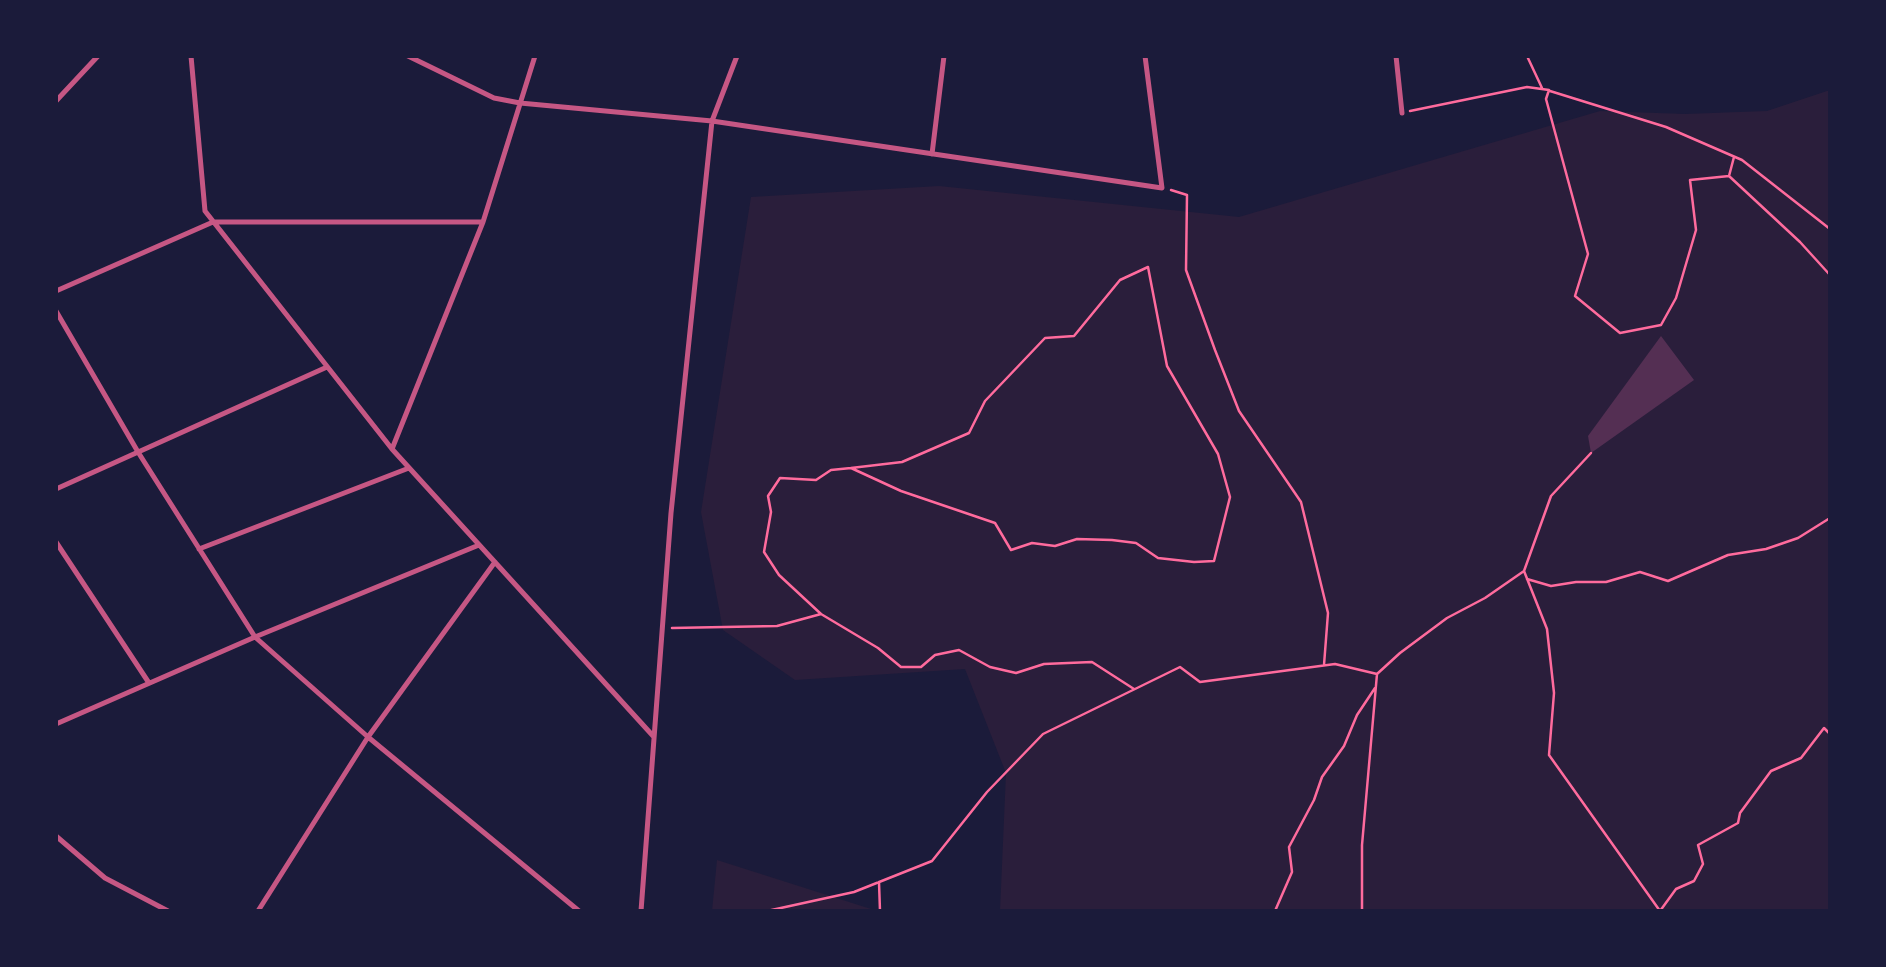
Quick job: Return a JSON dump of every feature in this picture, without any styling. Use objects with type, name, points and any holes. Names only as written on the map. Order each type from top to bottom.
[{"type":"street","points":[[56,101],[98,56]]},
{"type":"street","points":[[191,56],[205,211],[392,449],[654,738]]},
{"type":"street","points":[[408,56],[494,98],[520,103],[712,121],[1162,188],[1145,56]]},
{"type":"street","points":[[392,449],[483,222],[535,56]]},
{"type":"street","points":[[641,911],[672,513],[712,121],[737,56]]},
{"type":"street","points":[[932,154],[944,56]]},
{"type":"street","points":[[1396,56],[1402,113]]},
{"type":"street","points":[[56,291],[213,222],[483,222]]},
{"type":"street","points":[[56,311],[138,452],[255,637],[368,736],[579,911]]},
{"type":"street","points":[[56,489],[327,367]]},
{"type":"street","points":[[199,548],[409,468]]},
{"type":"street","points":[[56,542],[149,684]]},
{"type":"street","points":[[56,724],[255,637],[480,545]]},
{"type":"street","points":[[258,911],[368,736],[495,562]]},
{"type":"street","points":[[56,836],[105,878],[168,911]]},
{"type":"path","points":[[1527,56],[1541,88],[1666,127],[1742,160],[1830,229]]},
{"type":"path","points":[[1402,113],[1527,87],[1549,90]]},
{"type":"path","points":[[1549,90],[1546,98],[1588,254],[1576,296],[1620,333],[1661,325],[1676,298],[1696,230],[1690,180],[1729,176],[1800,242],[1830,275]]},
{"type":"path","points":[[1729,176],[1734,157]]},
{"type":"path","points":[[1162,188],[1187,196],[1186,270],[1240,411],[1301,502],[1328,614],[1324,665]]},
{"type":"path","points":[[851,468],[901,491],[995,523],[1011,550],[1032,543],[1055,546],[1077,540],[1112,540],[1136,543],[1158,558],[1194,562],[1214,561],[1230,497],[1218,454],[1167,366],[1148,267],[1120,280],[1074,336],[1045,338],[985,401],[969,433],[902,462],[831,470],[816,480],[780,478],[768,496],[771,512],[764,552],[779,575],[821,614],[878,648],[901,666],[921,667],[935,655],[959,650],[990,666],[1016,673],[1044,664],[1092,662],[1135,689]]},
{"type":"path","points":[[1362,911],[1362,845],[1376,674],[1400,653],[1447,618],[1485,598],[1524,571],[1551,496],[1590,453]]},
{"type":"path","points":[[1527,579],[1551,586],[1576,582],[1606,582],[1640,572],[1668,581],[1728,555],[1766,549],[1798,538],[1830,518]]},
{"type":"path","points":[[1524,571],[1547,629],[1554,693],[1550,755],[1660,911],[1676,889],[1694,881],[1702,864],[1698,845],[1738,823],[1740,813],[1771,772],[1802,758],[1824,728],[1830,734]]},
{"type":"path","points":[[663,628],[777,626],[821,614]]},
{"type":"path","points":[[767,911],[854,892],[932,861],[987,792],[1043,734],[1180,667],[1200,682],[1335,664],[1376,674]]},
{"type":"path","points":[[1275,911],[1292,872],[1289,848],[1314,800],[1322,777],[1344,746],[1357,715],[1375,687]]},
{"type":"path","points":[[879,882],[880,911]]},
{"type":"shaded area","points":[[1830,90],[1830,911],[1000,911],[1006,773],[965,669],[795,680],[723,630],[701,512],[751,197],[939,186],[1239,217],[1600,111],[1685,114],[1767,111]]},
{"type":"shaded area","points":[[717,860],[871,909],[880,911],[712,911]]},
{"type":"building","points":[[1661,336],[1694,380],[1591,453],[1588,436]]}]
